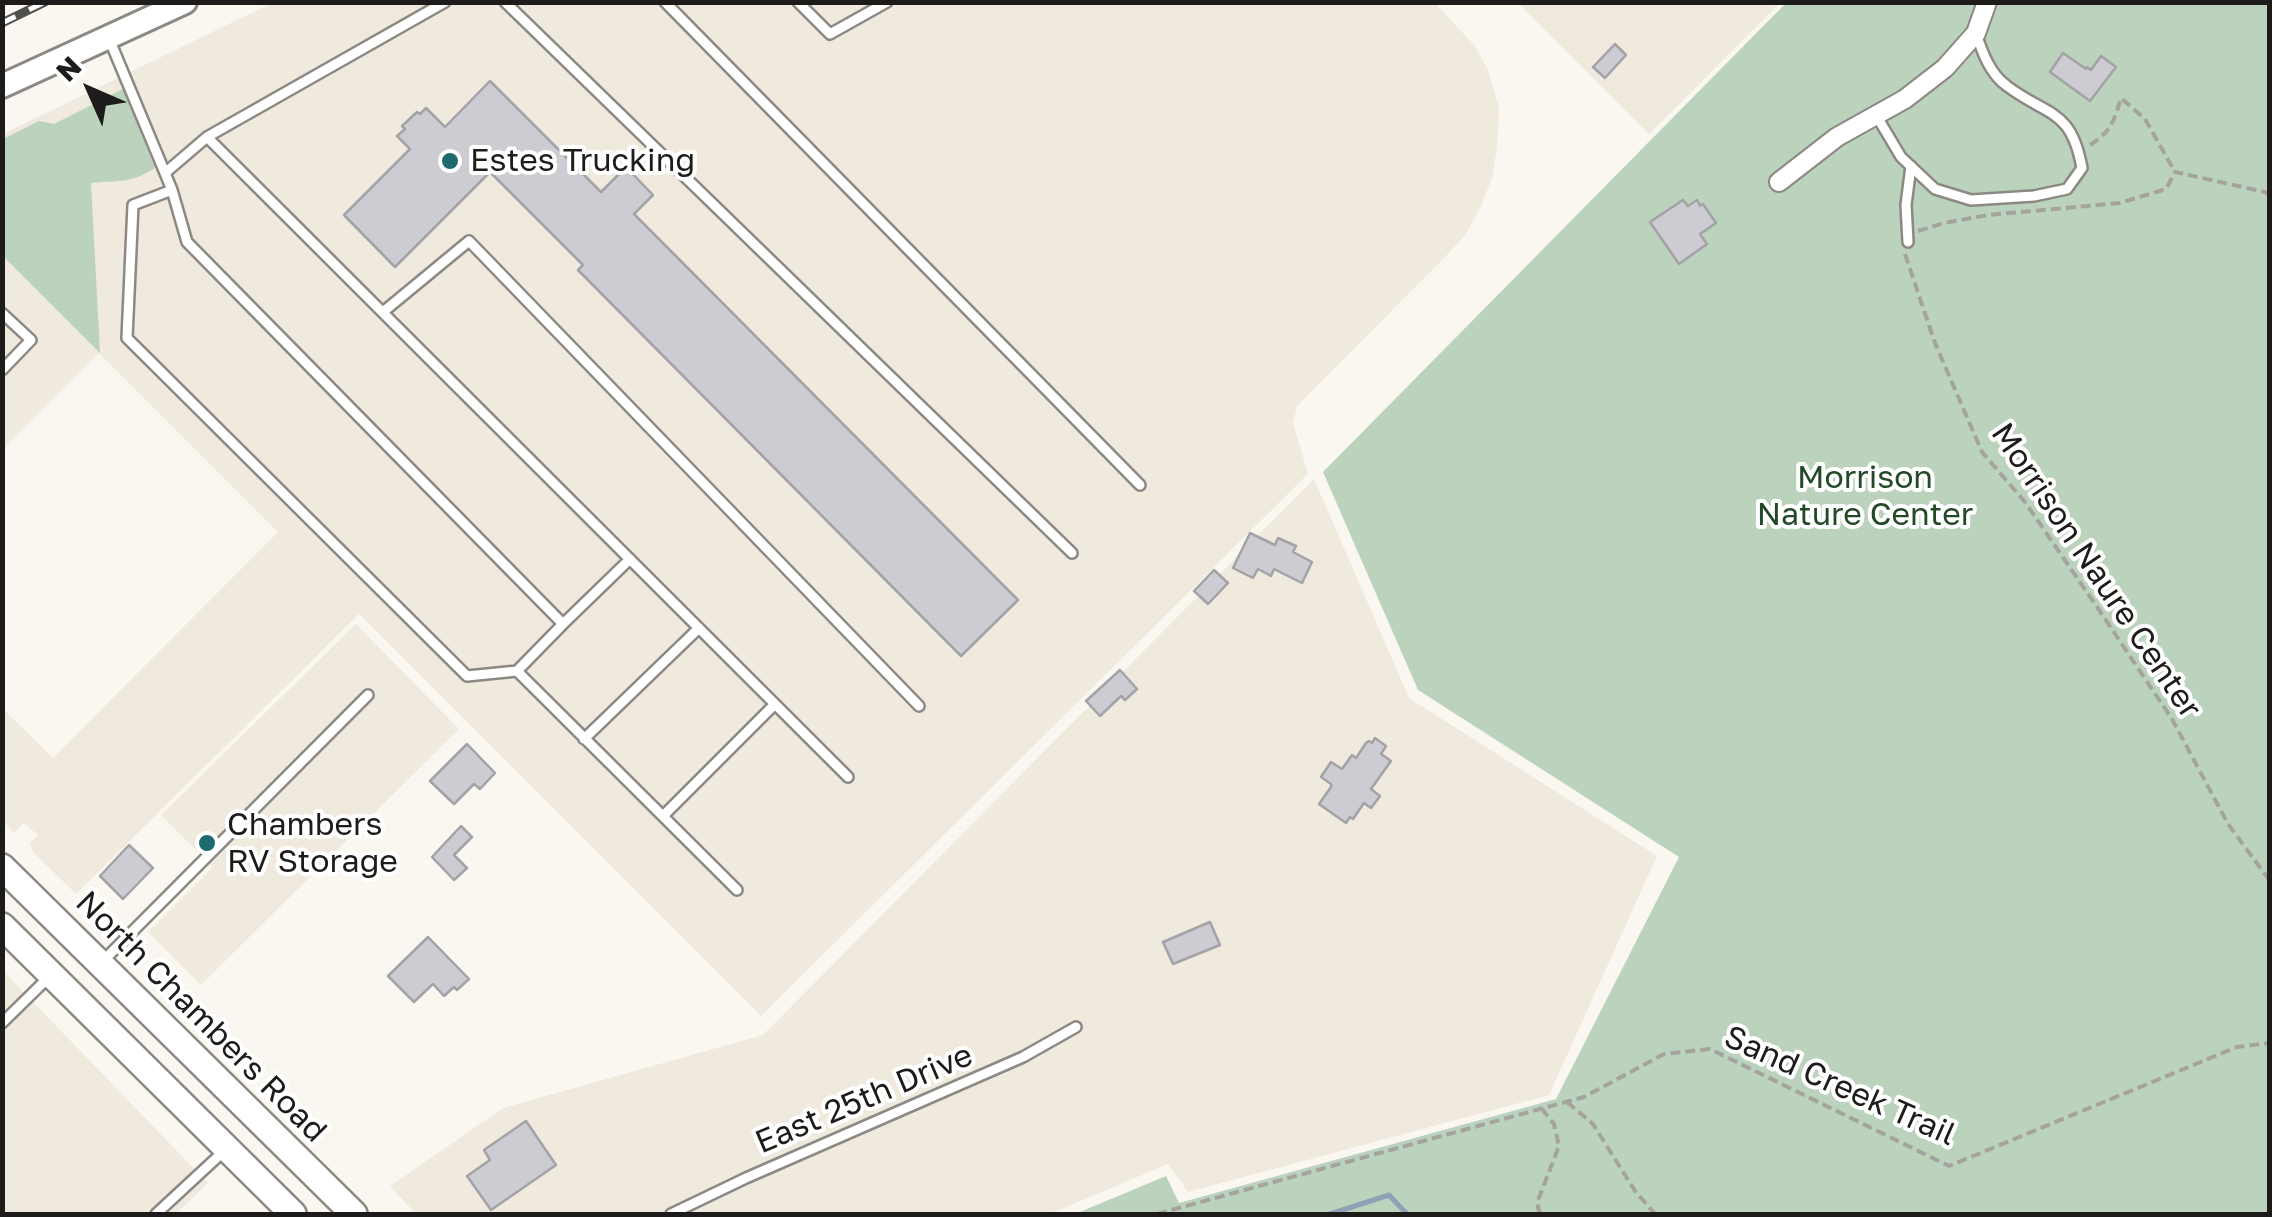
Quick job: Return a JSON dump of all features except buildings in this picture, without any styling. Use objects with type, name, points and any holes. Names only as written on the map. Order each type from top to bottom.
[{"type":"main road","name":"North Chambers Road","points":[[2,867],[354,1214]]},
{"type":"main road","points":[[2,926],[293,1214]]},
{"type":"street","points":[[2,86],[185,2]]},
{"type":"street","points":[[1779,182],[1837,136],[1905,98],[1945,68],[1976,33],[1987,2]]},
{"type":"lane","points":[[165,173],[207,136],[445,2]]},
{"type":"lane","points":[[505,2],[1072,553]]},
{"type":"lane","points":[[665,2],[1140,484]]},
{"type":"lane","points":[[798,2],[830,34],[887,2]]},
{"type":"lane","points":[[1876,116],[1902,157],[1935,188],[1971,200],[2034,196],[2067,189],[2082,168],[2077,141],[2059,117],[2004,85],[1984,59],[1976,33]]},
{"type":"lane","points":[[108,38],[172,190],[187,242],[563,624]]},
{"type":"lane","points":[[207,136],[848,777]]},
{"type":"lane","points":[[1908,242],[1906,205],[1911,166]]},
{"type":"lane","points":[[172,190],[133,205],[128,338],[467,676],[516,671],[630,559]]},
{"type":"lane","points":[[383,312],[469,241],[919,706]]},
{"type":"lane","points":[[2,313],[31,340],[2,370]]},
{"type":"lane","points":[[584,739],[699,628]]},
{"type":"lane","points":[[516,671],[736,890]]},
{"type":"lane","points":[[101,963],[368,695]]},
{"type":"lane","points":[[664,816],[775,704]]},
{"type":"lane","points":[[2,1023],[52,974]]},
{"type":"lane","name":"East 25th Drive","points":[[671,1214],[1023,1058],[1076,1027]]},
{"type":"lane","points":[[156,1214],[226,1148]]},
{"type":"path","points":[[2078,147],[2091,145],[2104,136],[2121,98],[2145,119],[2176,172],[2270,195]]},
{"type":"path","points":[[1908,242],[1912,233],[1944,223],[2120,203],[2166,190],[2176,172]]},
{"type":"path","name":"Morrison Naure Center","points":[[1908,242],[1904,252],[1934,343],[1982,452],[2024,502],[2151,687],[2228,824],[2270,881]]},
{"type":"path","name":"Sand Creek Trail","points":[[1157,1214],[1584,1097],[1664,1054],[1710,1049],[1949,1166],[2237,1047],[2270,1043]]},
{"type":"path","points":[[1567,1102],[1593,1124],[1634,1191],[1655,1214]]},
{"type":"path","points":[[1540,1214],[1537,1204],[1558,1146],[1554,1124],[1542,1109]]},
{"type":"shaded area","points":[[272,3],[1435,3],[1474,45],[1488,70],[1499,108],[1497,148],[1492,178],[1466,234],[1297,406],[1293,423],[1308,474],[761,1016],[359,614],[76,894],[33,852],[30,843],[38,835],[24,823],[14,833],[3,821],[3,709],[53,758],[278,532],[99,353],[3,449],[3,134]]},
{"type":"shaded area","points":[[1518,3],[1780,3],[1649,134]]},
{"type":"shaded area","points":[[1314,479],[1409,698],[1657,856],[1549,1095],[1188,1192],[1168,1164],[1050,1214],[416,1214],[390,1186],[503,1108],[763,1035]]},
{"type":"shaded area","points":[[356,624],[459,729],[201,985],[148,932],[213,867],[161,815]]},
{"type":"shaded area","points":[[2,970],[208,1183],[176,1214],[3,1214]]},
{"type":"green space","name":"Morrison Nature Center","points":[[1786,3],[2269,3],[2269,1214],[1075,1214],[1166,1176],[1179,1203],[1556,1099],[1679,857],[1418,690],[1323,472]]},
{"type":"green space","points":[[123,89],[155,168],[131,179],[91,183],[100,353],[3,256],[3,139],[39,121],[54,124]]},
{"type":"waterway","points":[[1330,1214],[1389,1195],[1407,1214]]},
{"type":"railway","points":[[2,23],[45,2]]},
{"type":"place","name":"Estes Trucking","points":[[450,161]]},
{"type":"place","name":"Chambers RV Storage","points":[[207,843]]}]
